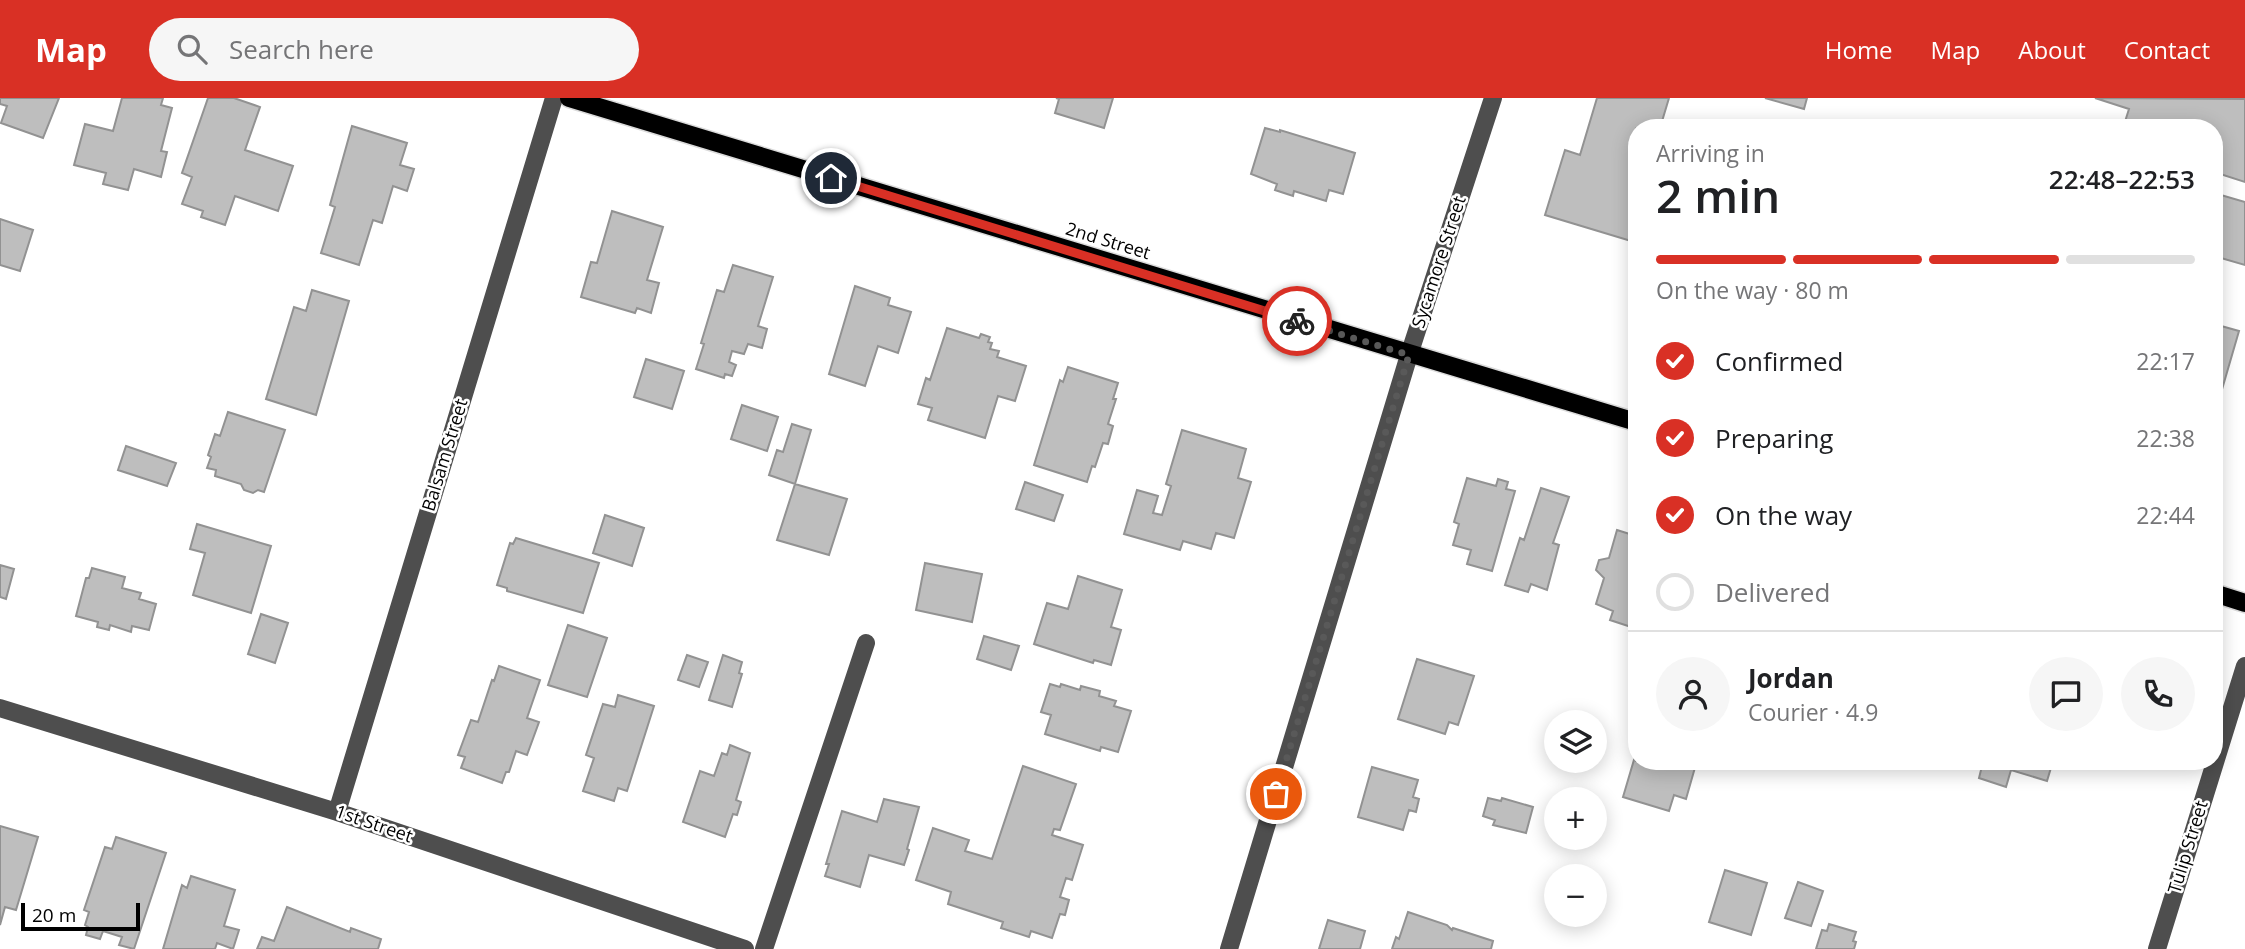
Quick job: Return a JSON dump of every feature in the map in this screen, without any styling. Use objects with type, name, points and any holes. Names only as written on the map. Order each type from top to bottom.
[{"type":"main road","name":"2nd Street","points":[[569,98],[1628,420]]},
{"type":"main road","points":[[2223,596],[2245,603]]},
{"type":"street","name":"Balsam Street","points":[[337,812],[554,98]]},
{"type":"street","name":"Sycamore Street","points":[[1229,949],[1409,355],[1493,98]]},
{"type":"street","points":[[764,949],[866,643]]},
{"type":"street","name":"Tulip Street","points":[[2223,737],[2245,666]]},
{"type":"street","name":"1st Street","points":[[0,708],[337,812],[745,949]]},
{"type":"street","name":"Tulip Street","points":[[2157,949],[2213,770]]},
{"type":"building","points":[[0,98],[59,98],[43,138],[1,123],[7,106],[0,104]]},
{"type":"building","points":[[122,98],[163,98],[161,105],[172,108],[161,151],[167,152],[161,177],[134,169],[128,190],[103,184],[106,173],[74,165],[85,124],[113,131]]},
{"type":"building","points":[[208,98],[234,98],[260,107],[245,150],[293,166],[278,211],[235,196],[225,225],[201,217],[203,211],[182,204],[192,177],[182,173]]},
{"type":"building","points":[[1056,98],[1113,98],[1104,128],[1055,113],[1059,99]]},
{"type":"building","points":[[1597,98],[1669,98],[1663,119],[1628,119],[1628,240],[1545,215],[1565,150],[1580,155]]},
{"type":"building","points":[[1765,98],[1807,98],[1804,109]]},
{"type":"building","points":[[2095,98],[2245,99],[2245,182],[2223,175],[2223,119],[2126,119],[2129,109]]},
{"type":"building","points":[[352,126],[407,143],[400,165],[414,169],[407,191],[393,186],[382,223],[373,220],[359,265],[321,253],[335,207],[330,205]]},
{"type":"building","points":[[1265,128],[1355,153],[1343,194],[1329,190],[1326,201],[1294,191],[1293,196],[1275,190],[1277,184],[1251,174]]},
{"type":"building","points":[[2223,196],[2245,202],[2245,265],[2223,259]]},
{"type":"building","points":[[612,211],[663,227],[647,280],[659,283],[651,313],[637,308],[635,313],[581,297],[591,262],[597,263]]},
{"type":"building","points":[[0,219],[33,230],[20,271],[0,265]]},
{"type":"building","points":[[733,265],[773,277],[758,326],[767,329],[762,348],[748,344],[744,354],[732,351],[729,362],[736,365],[732,376],[725,374],[724,378],[696,369],[717,290],[724,292]]},
{"type":"building","points":[[855,286],[890,298],[888,305],[911,312],[898,353],[878,346],[865,386],[829,374]]},
{"type":"building","points":[[312,290],[349,301],[316,415],[266,399],[294,307],[306,311]]},
{"type":"building","points":[[2223,327],[2239,331],[2223,386]]},
{"type":"building","points":[[947,328],[979,338],[981,334],[990,337],[990,349],[999,351],[997,357],[1026,366],[1015,401],[998,396],[985,438],[928,420],[932,408],[918,404],[926,378],[930,380]]},
{"type":"building","points":[[646,359],[684,371],[672,409],[634,397]]},
{"type":"building","points":[[1068,367],[1118,383],[1108,424],[1113,426],[1108,444],[1103,443],[1087,482],[1034,465],[1060,380],[1063,382]]},
{"type":"building","points":[[742,405],[778,417],[767,451],[731,439]]},
{"type":"building","points":[[228,412],[285,430],[264,492],[244,490],[241,484],[215,476],[216,470],[207,468],[215,434],[220,436]]},
{"type":"building","points":[[792,424],[811,430],[795,484],[769,475],[777,450],[783,452]]},
{"type":"building","points":[[1182,430],[1246,449],[1238,478],[1251,482],[1234,538],[1216,533],[1211,549],[1183,541],[1180,550],[1124,534],[1137,490],[1158,496],[1153,513],[1162,515],[1171,486],[1166,484]]},
{"type":"building","points":[[126,446],[176,463],[167,486],[118,470]]},
{"type":"building","points":[[1467,478],[1496,486],[1498,479],[1508,482],[1506,489],[1515,491],[1492,571],[1467,564],[1471,550],[1453,545],[1459,524],[1454,522]]},
{"type":"building","points":[[1025,482],[1063,495],[1054,521],[1016,509]]},
{"type":"building","points":[[795,484],[847,499],[829,555],[777,540]]},
{"type":"building","points":[[1541,488],[1569,497],[1553,543],[1559,545],[1547,590],[1531,584],[1528,592],[1505,585],[1520,538],[1524,540]]},
{"type":"building","points":[[605,515],[644,528],[632,566],[593,553]]},
{"type":"building","points":[[197,524],[271,546],[251,613],[193,595],[205,553],[190,549]]},
{"type":"building","points":[[1617,530],[1628,533],[1628,626],[1610,620],[1613,611],[1596,604],[1604,578],[1596,570],[1599,560],[1609,558]]},
{"type":"building","points":[[516,538],[599,563],[583,613],[507,591],[507,588],[497,585],[510,543],[513,544]]},
{"type":"building","points":[[925,563],[982,574],[972,622],[916,610]]},
{"type":"building","points":[[0,565],[14,569],[6,599],[0,597]]},
{"type":"building","points":[[92,568],[125,577],[122,588],[141,593],[139,599],[156,604],[149,630],[132,626],[131,632],[110,625],[109,630],[97,627],[98,622],[76,616],[86,578],[89,578]]},
{"type":"building","points":[[1078,576],[1122,590],[1111,627],[1121,630],[1111,665],[1094,660],[1093,663],[1034,644],[1047,603],[1068,609]]},
{"type":"building","points":[[261,614],[288,623],[275,663],[248,654]]},
{"type":"building","points":[[568,625],[607,638],[587,697],[548,685]]},
{"type":"building","points":[[984,636],[1019,646],[1011,670],[977,659]]},
{"type":"building","points":[[687,655],[708,662],[699,687],[678,680]]},
{"type":"building","points":[[723,655],[742,662],[739,673],[742,674],[732,707],[709,700]]},
{"type":"building","points":[[1417,659],[1474,676],[1458,725],[1449,722],[1445,734],[1398,719]]},
{"type":"building","points":[[499,666],[540,680],[527,718],[539,722],[527,755],[516,751],[502,783],[461,768],[465,757],[458,755],[471,720],[478,722]]},
{"type":"building","points":[[1050,684],[1060,687],[1061,684],[1080,690],[1081,686],[1100,691],[1099,696],[1116,701],[1114,706],[1131,711],[1118,752],[1101,747],[1100,751],[1045,734],[1051,715],[1041,712]]},
{"type":"building","points":[[618,695],[654,706],[627,791],[618,788],[614,801],[583,791],[594,758],[586,755],[603,704],[615,707]]},
{"type":"building","points":[[730,745],[750,753],[736,800],[741,802],[737,815],[733,814],[725,837],[683,822],[700,771],[714,776],[722,753],[727,755]]},
{"type":"building","points":[[1023,766],[1076,784],[1060,830],[1054,829],[1052,835],[1083,845],[1072,880],[1066,878],[1060,897],[1069,900],[1065,915],[1060,914],[1052,938],[1031,931],[1029,937],[1001,928],[1003,922],[948,904],[951,892],[916,880],[933,828],[969,840],[965,851],[992,859]]},
{"type":"building","points":[[1372,767],[1418,780],[1413,797],[1419,799],[1416,812],[1409,810],[1403,830],[1358,817]]},
{"type":"building","points":[[1631,770],[1694,770],[1686,799],[1674,795],[1669,811],[1623,797]]},
{"type":"building","points":[[1981,770],[2011,770],[2006,787],[1979,778]]},
{"type":"building","points":[[2011,770],[2050,770],[2047,781]]},
{"type":"building","points":[[1488,798],[1501,801],[1502,798],[1533,807],[1526,833],[1493,825],[1495,820],[1483,816]]},
{"type":"building","points":[[884,799],[919,807],[904,865],[869,855],[860,887],[825,876],[842,811],[877,822]]},
{"type":"building","points":[[0,826],[38,837],[16,910],[5,907],[0,925]]},
{"type":"building","points":[[116,837],[166,853],[134,949],[119,945],[122,937],[103,931],[100,939],[86,935],[88,927],[85,925],[89,912],[84,910],[105,847],[112,849]]},
{"type":"building","points":[[1725,870],[1767,883],[1751,935],[1709,922]]},
{"type":"building","points":[[191,876],[235,890],[224,926],[239,930],[233,949],[217,943],[215,949],[163,949],[182,885],[187,888]]},
{"type":"building","points":[[1798,882],[1823,891],[1811,926],[1785,918]]},
{"type":"building","points":[[287,907],[350,932],[351,928],[381,939],[378,949],[257,949],[262,937],[274,941]]},
{"type":"building","points":[[1408,912],[1447,925],[1452,930],[1453,928],[1493,941],[1491,949],[1392,949],[1396,937],[1399,939]]},
{"type":"building","points":[[1328,920],[1365,931],[1360,949],[1319,949]]},
{"type":"building","points":[[1829,924],[1856,932],[1854,949],[1816,949],[1822,930],[1827,931]]},
{"type":"way so far","points":[[1276,794],[1409,355],[1297,321]]},
{"type":"route","points":[[831,178],[1297,321]]}]
